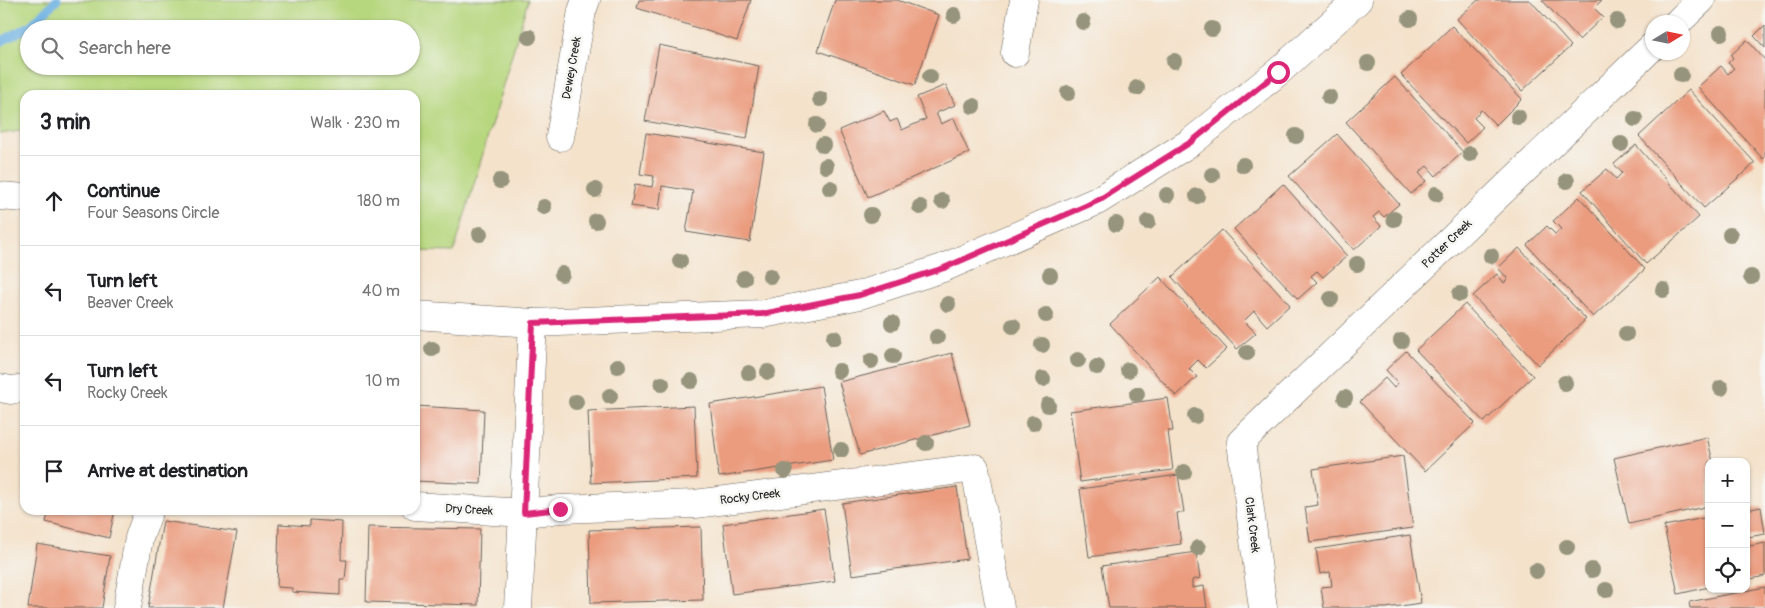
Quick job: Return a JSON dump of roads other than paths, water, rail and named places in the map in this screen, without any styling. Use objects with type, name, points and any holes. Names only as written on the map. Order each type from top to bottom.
[{"type":"street","name":"Dewey Creek","points":[[560,137],[582,11],[586,0]]},
{"type":"street","points":[[1015,53],[1024,0]]},
{"type":"street","points":[[420,315],[533,323],[762,314],[860,295],[944,268],[1097,201],[1191,142],[1278,72],[1358,0]]},
{"type":"street","points":[[1685,15],[1701,0]]},
{"type":"street","name":"Potter Creek","points":[[1242,442],[1645,54]]},
{"type":"street","points":[[0,196],[20,198]]},
{"type":"street","points":[[518,608],[533,323]]},
{"type":"street","name":"Clark Creek","points":[[1242,442],[1263,608]]},
{"type":"street","name":"Rocky Creek","points":[[524,513],[560,509],[695,504],[975,468],[1000,608]]},
{"type":"street","name":"Dry Creek","points":[[420,506],[524,513]]},
{"type":"street","points":[[127,608],[139,538],[147,515]]},
{"type":"waterway","points":[[36,20],[57,0]]},
{"type":"waterway","points":[[0,42],[20,31]]}]
